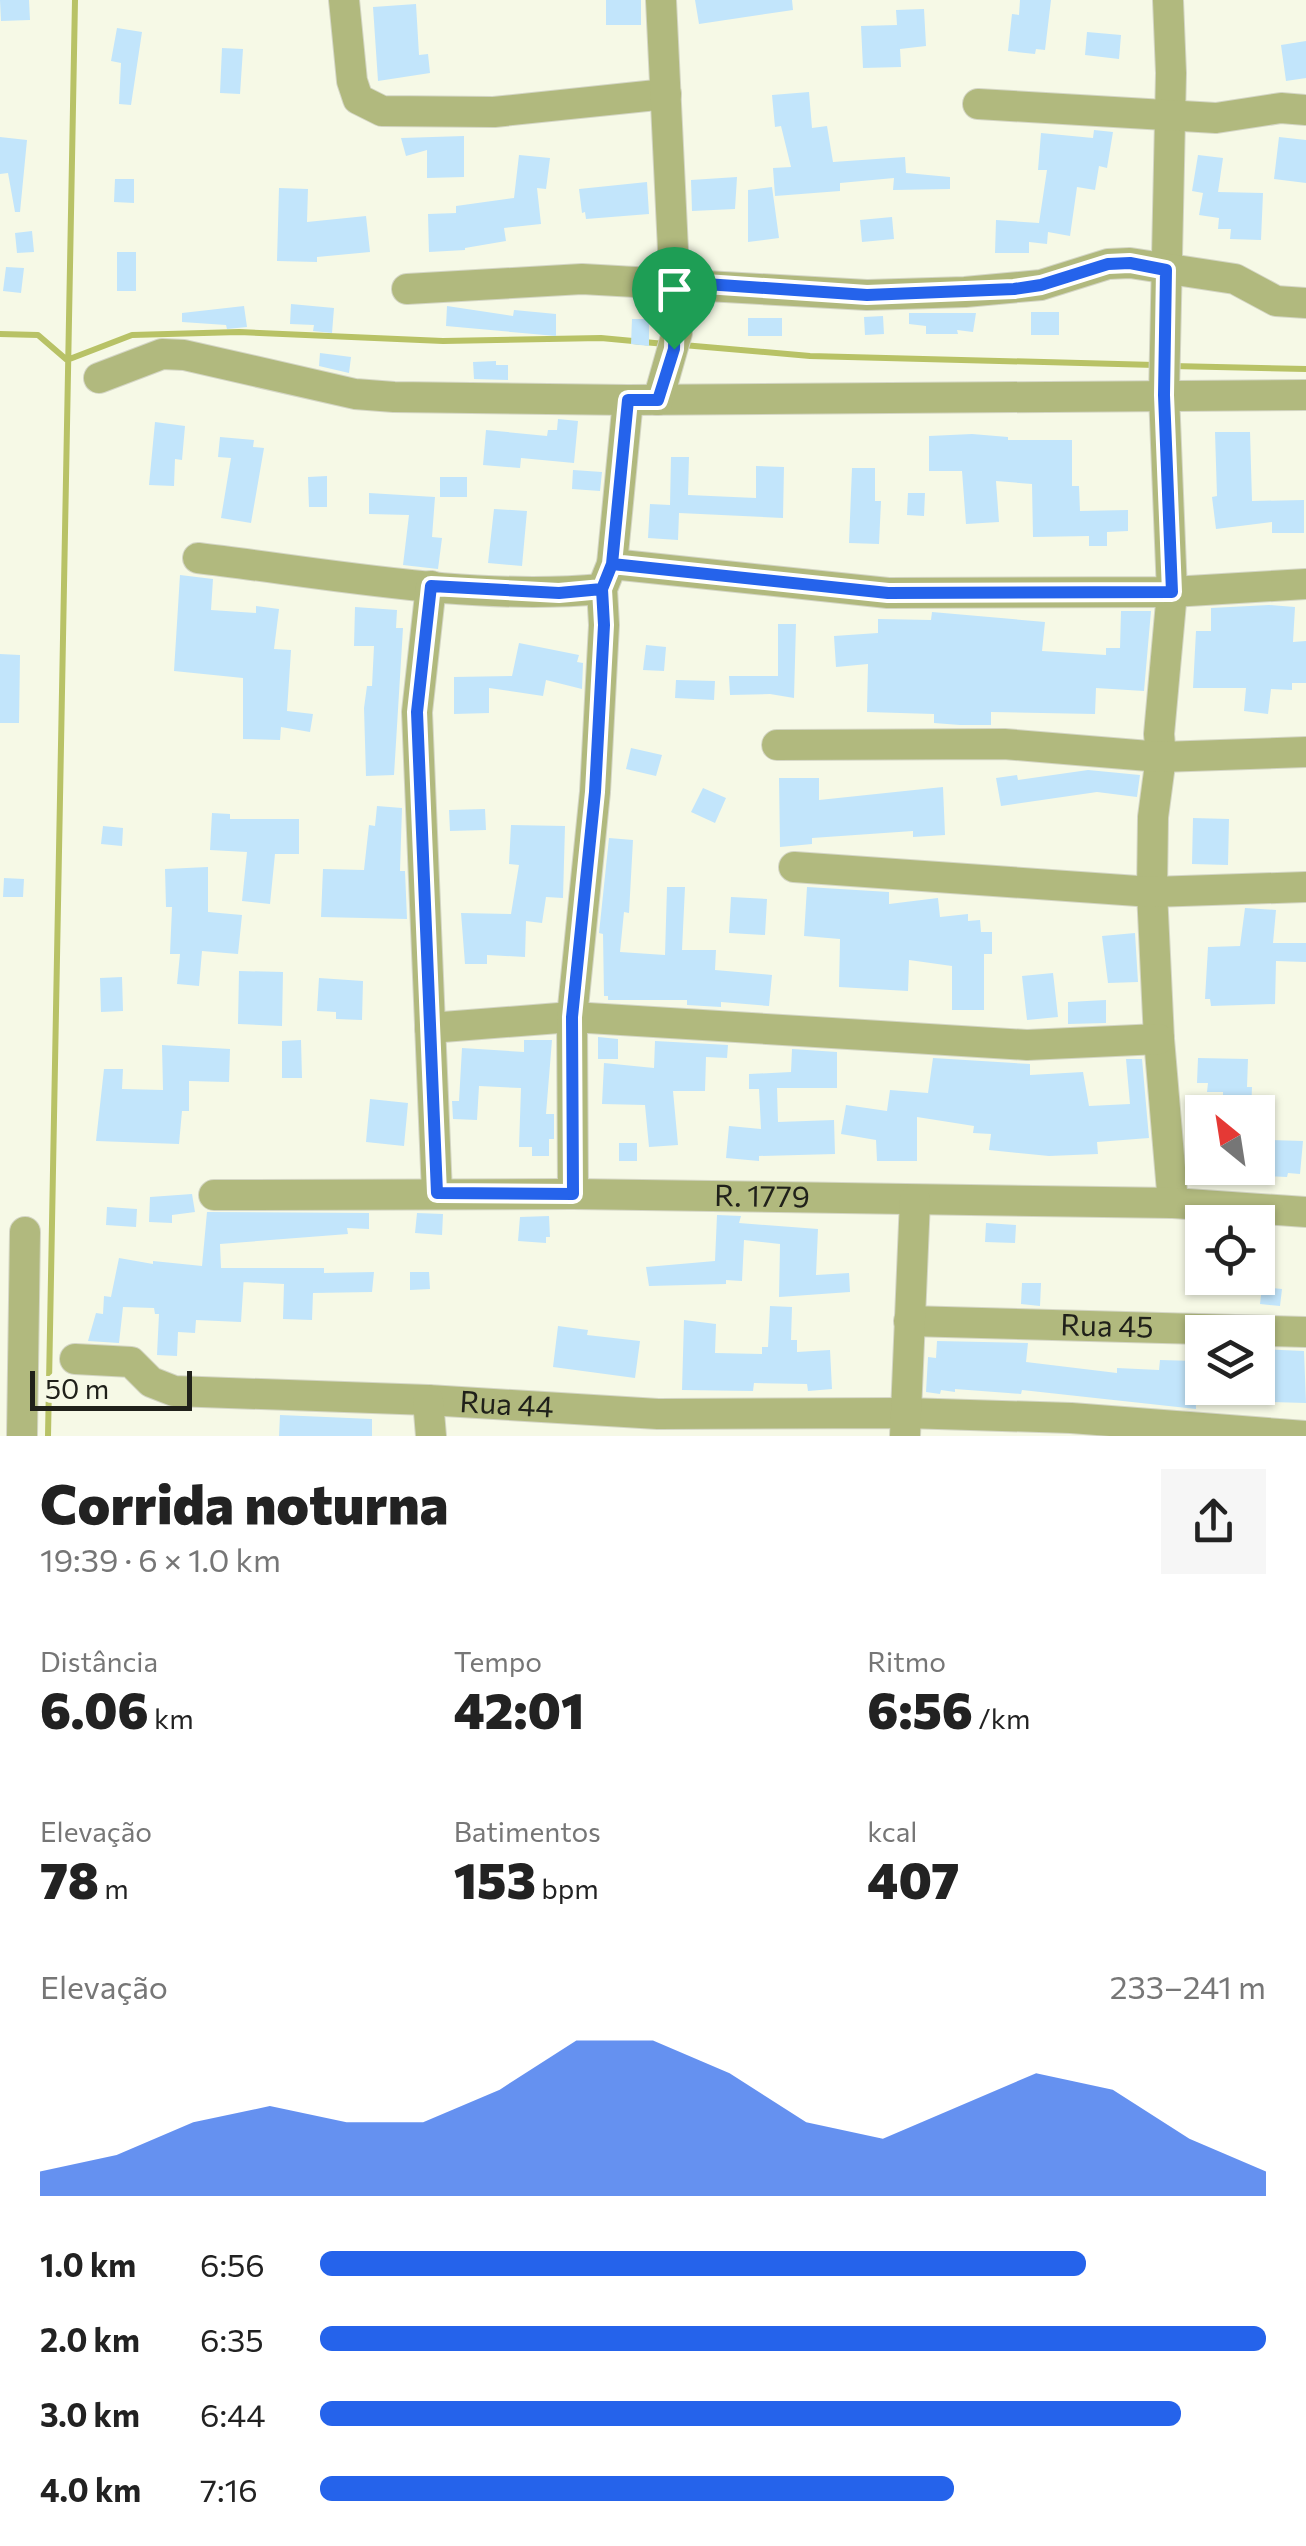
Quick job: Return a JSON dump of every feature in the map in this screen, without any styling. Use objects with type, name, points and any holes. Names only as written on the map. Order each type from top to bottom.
[{"type":"street","points":[[344,0],[352,81],[358,99],[382,112],[494,112],[666,94]]},
{"type":"street","points":[[573,1194],[572,1017],[595,792],[607,577],[643,400],[676,341],[660,0]]},
{"type":"street","points":[[1168,0],[1165,376],[1172,592],[1159,734],[1162,758],[1153,817],[1152,892],[1158,1038],[1173,1203]]},
{"type":"street","points":[[978,104],[1216,118],[1281,108],[1306,110]]},
{"type":"street","points":[[407,290],[582,279],[886,294],[1014,289],[1041,285],[1108,264],[1130,263],[1235,279],[1276,301],[1306,303]]},
{"type":"street","points":[[99,378],[162,354],[184,355],[354,394],[643,400],[1165,376],[1306,394]]},
{"type":"street","points":[[198,558],[431,586],[559,593],[607,577],[888,593],[1172,592],[1306,584]]},
{"type":"street","points":[[431,586],[417,712],[437,1193]]},
{"type":"street","points":[[778,745],[1004,744],[1162,758],[1306,752]]},
{"type":"street","points":[[794,867],[1152,892],[1306,886]]},
{"type":"street","points":[[430,1028],[572,1017],[1026,1045],[1158,1038]]},
{"type":"street","name":"R. 1779","points":[[214,1195],[573,1194],[1173,1203],[1306,1212]]},
{"type":"street","points":[[906,1425],[915,1200]]},
{"type":"street","points":[[18,1258],[22,1436]]},
{"type":"street","name":"Rua 45","points":[[909,1321],[1306,1332]]},
{"type":"street","name":"Rua 44","points":[[75,1360],[131,1362],[151,1382],[174,1391],[906,1425],[1098,1420],[1306,1436]]},
{"type":"street","points":[[428,1400],[430,1436]]},
{"type":"building","points":[[0,0],[29,0],[30,20],[1,21]]},
{"type":"building","points":[[606,0],[641,0],[641,25],[606,25]]},
{"type":"building","points":[[695,0],[792,0],[793,10],[699,24]]},
{"type":"building","points":[[1020,0],[1051,0],[1045,50],[1036,49],[1035,54],[1008,51],[1012,14],[1019,15]]},
{"type":"building","points":[[416,4],[419,55],[428,54],[430,73],[378,81],[373,7]]},
{"type":"building","points":[[924,9],[926,46],[900,49],[901,67],[863,68],[861,26],[897,25],[896,10]]},
{"type":"building","points":[[117,28],[142,32],[131,105],[119,104],[121,63],[111,61]]},
{"type":"building","points":[[1087,32],[1121,35],[1119,59],[1085,55]]},
{"type":"building","points":[[1306,41],[1306,78],[1286,81],[1281,45]]},
{"type":"building","points":[[222,48],[243,49],[240,94],[220,93]]},
{"type":"building","points":[[809,92],[812,128],[827,126],[833,162],[905,157],[906,173],[950,177],[950,189],[893,190],[894,178],[840,183],[840,191],[775,196],[773,168],[791,167],[781,126],[775,127],[772,95]]},
{"type":"building","points":[[1094,130],[1113,132],[1107,168],[1099,166],[1095,190],[1077,187],[1070,236],[1048,232],[1047,244],[1029,242],[1029,253],[995,253],[996,220],[1039,223],[1047,170],[1038,170],[1041,133],[1093,138]]},
{"type":"building","points":[[464,136],[464,177],[427,178],[427,150],[406,156],[401,138]]},
{"type":"building","points":[[0,137],[27,140],[20,212],[15,212],[8,173],[0,174]]},
{"type":"building","points":[[1279,137],[1306,140],[1306,183],[1274,179]]},
{"type":"building","points":[[519,155],[550,158],[546,189],[537,188],[541,224],[504,228],[506,241],[465,250],[429,252],[428,214],[456,213],[456,206],[514,198]]},
{"type":"building","points":[[1198,155],[1223,158],[1218,192],[1263,193],[1261,240],[1230,239],[1231,229],[1218,229],[1219,218],[1199,215],[1203,193],[1192,191]]},
{"type":"building","points":[[737,177],[735,209],[692,211],[691,180]]},
{"type":"building","points":[[115,179],[134,179],[134,203],[114,202]]},
{"type":"building","points":[[647,182],[649,214],[586,219],[585,212],[582,213],[579,189]]},
{"type":"building","points":[[772,187],[779,238],[748,242],[748,190]]},
{"type":"building","points":[[279,188],[308,189],[307,222],[366,216],[370,252],[317,257],[317,262],[277,261]]},
{"type":"building","points":[[892,217],[894,239],[862,242],[860,220]]},
{"type":"building","points":[[32,231],[34,252],[17,253],[15,233]]},
{"type":"building","points":[[117,252],[136,252],[136,291],[117,291]]},
{"type":"building","points":[[6,267],[24,268],[21,293],[3,291]]},
{"type":"building","points":[[291,304],[334,308],[332,333],[313,331],[314,325],[290,324]]},
{"type":"building","points":[[244,306],[247,327],[227,329],[226,325],[182,322],[182,313]]},
{"type":"building","points":[[447,306],[513,316],[514,310],[556,314],[556,336],[446,326]]},
{"type":"building","points":[[1031,312],[1059,312],[1059,335],[1031,335]]},
{"type":"building","points":[[909,313],[976,313],[973,332],[926,334],[926,326],[909,324]]},
{"type":"building","points":[[883,316],[884,334],[865,335],[864,317]]},
{"type":"building","points":[[748,318],[782,318],[782,336],[748,336]]},
{"type":"building","points":[[632,319],[649,319],[649,346],[631,344]]},
{"type":"building","points":[[320,353],[351,357],[349,373],[319,366]]},
{"type":"building","points":[[496,361],[496,365],[508,365],[508,380],[474,379],[473,362]]},
{"type":"building","points":[[558,419],[578,421],[574,463],[521,458],[520,468],[483,465],[486,430],[547,436],[548,430],[557,430]]},
{"type":"building","points":[[155,422],[185,426],[182,460],[175,459],[174,486],[149,485]]},
{"type":"building","points":[[1215,432],[1250,432],[1252,501],[1304,500],[1304,533],[1272,533],[1272,522],[1216,529],[1212,497],[1217,496]]},
{"type":"building","points":[[972,434],[1008,440],[1072,440],[1072,486],[1079,486],[1080,511],[1128,510],[1128,531],[1107,532],[1107,546],[1089,546],[1089,536],[1033,537],[1032,484],[996,481],[999,522],[966,524],[962,471],[929,471],[929,436]]},
{"type":"building","points":[[220,437],[254,440],[253,447],[264,448],[251,523],[221,518],[231,458],[218,457]]},
{"type":"building","points":[[671,457],[689,457],[688,495],[756,498],[756,466],[784,467],[783,518],[679,513],[678,540],[648,538],[650,504],[670,505]]},
{"type":"building","points":[[852,468],[875,468],[875,501],[881,501],[879,544],[849,543]]},
{"type":"building","points":[[573,470],[602,472],[600,491],[572,489]]},
{"type":"building","points":[[327,476],[327,507],[309,507],[308,477]]},
{"type":"building","points":[[440,477],[467,477],[467,497],[440,497]]},
{"type":"building","points":[[369,493],[435,497],[432,537],[442,538],[438,569],[403,565],[409,515],[369,514]]},
{"type":"building","points":[[908,493],[925,493],[924,516],[907,515]]},
{"type":"building","points":[[494,509],[527,511],[522,566],[488,563]]},
{"type":"building","points":[[180,575],[213,579],[211,610],[256,613],[256,606],[279,609],[274,649],[291,650],[287,711],[313,714],[310,732],[281,727],[280,740],[243,739],[243,678],[174,671]]},
{"type":"building","points":[[355,607],[397,610],[396,628],[403,628],[394,775],[366,776],[364,708],[367,686],[372,686],[374,646],[354,646]]},
{"type":"building","points":[[1295,607],[1293,642],[1306,641],[1306,683],[1292,683],[1292,690],[1271,689],[1268,714],[1244,711],[1246,688],[1193,688],[1196,631],[1211,631],[1211,608]]},
{"type":"building","points":[[1121,611],[1151,611],[1144,691],[1096,688],[1095,714],[991,712],[991,725],[960,725],[934,723],[934,714],[867,712],[868,664],[836,667],[834,636],[878,633],[878,619],[931,620],[932,612],[1045,622],[1042,651],[1106,655],[1106,648],[1120,648]]},
{"type":"building","points":[[778,624],[796,624],[794,698],[730,695],[729,676],[778,676]]},
{"type":"building","points":[[519,643],[579,655],[577,662],[583,663],[582,689],[546,680],[543,696],[489,688],[489,713],[454,714],[454,677],[512,676]]},
{"type":"building","points":[[646,645],[666,647],[664,671],[643,670]]},
{"type":"building","points":[[0,654],[20,655],[19,723],[0,723]]},
{"type":"building","points":[[676,680],[715,681],[714,700],[675,698]]},
{"type":"building","points":[[631,748],[662,755],[656,776],[626,769]]},
{"type":"building","points":[[1088,770],[1140,775],[1137,797],[1097,792],[1001,806],[996,778],[1017,775],[1018,780]]},
{"type":"building","points":[[779,778],[819,778],[819,800],[943,787],[945,835],[913,837],[913,831],[812,838],[812,844],[780,847]]},
{"type":"building","points":[[703,788],[726,798],[715,823],[691,812]]},
{"type":"building","points":[[377,806],[402,808],[400,871],[405,871],[407,919],[321,917],[323,869],[364,870],[369,825],[375,826]]},
{"type":"building","points":[[485,809],[486,830],[450,831],[449,810]]},
{"type":"building","points":[[212,813],[230,814],[230,819],[299,819],[299,854],[275,854],[270,904],[242,901],[247,852],[210,850]]},
{"type":"building","points":[[1193,818],[1229,819],[1228,865],[1192,864]]},
{"type":"building","points":[[511,825],[565,826],[563,898],[546,897],[542,923],[526,921],[525,957],[487,955],[487,964],[465,964],[461,913],[511,914],[519,865],[509,864]]},
{"type":"building","points":[[103,826],[123,828],[122,846],[101,844]]},
{"type":"building","points":[[609,838],[633,840],[629,913],[624,912],[620,952],[665,955],[667,887],[685,887],[682,950],[716,950],[715,970],[772,975],[769,1006],[721,1002],[721,1007],[687,1005],[687,1000],[608,1000],[604,996],[603,934],[599,933]]},
{"type":"building","points":[[208,867],[208,912],[242,915],[238,954],[202,951],[199,986],[177,984],[180,954],[170,954],[172,907],[166,907],[165,869]]},
{"type":"building","points":[[4,878],[24,879],[23,897],[3,897]]},
{"type":"building","points":[[807,887],[889,892],[889,904],[938,898],[940,917],[968,914],[968,921],[980,920],[981,932],[992,932],[992,954],[984,954],[984,1010],[952,1010],[952,966],[909,960],[908,991],[839,987],[840,939],[804,936]]},
{"type":"building","points":[[731,897],[767,899],[765,935],[729,933]]},
{"type":"building","points":[[1245,908],[1276,910],[1273,943],[1306,943],[1306,962],[1276,961],[1275,1004],[1211,1006],[1210,999],[1205,999],[1208,947],[1240,946]]},
{"type":"building","points":[[1135,933],[1138,982],[1108,983],[1102,936]]},
{"type":"building","points":[[239,971],[283,972],[282,1026],[238,1024]]},
{"type":"building","points":[[1053,973],[1058,1017],[1027,1020],[1022,976]]},
{"type":"building","points":[[122,977],[123,1011],[101,1012],[100,978]]},
{"type":"building","points":[[319,978],[363,981],[362,1020],[336,1019],[336,1012],[317,1011]]},
{"type":"building","points":[[1106,1000],[1106,1023],[1068,1024],[1068,1002]]},
{"type":"building","points":[[598,1037],[618,1039],[618,1059],[598,1059]]},
{"type":"building","points":[[301,1040],[302,1078],[282,1078],[282,1041]]},
{"type":"building","points":[[524,1040],[552,1040],[546,1114],[554,1114],[554,1139],[549,1139],[549,1156],[532,1156],[532,1147],[519,1147],[521,1088],[479,1086],[477,1120],[453,1119],[452,1101],[459,1101],[462,1048],[524,1052]]},
{"type":"building","points":[[655,1041],[728,1045],[727,1058],[706,1057],[705,1091],[673,1091],[678,1145],[649,1147],[645,1105],[602,1104],[604,1063],[654,1068]]},
{"type":"building","points":[[162,1045],[230,1049],[229,1082],[189,1081],[189,1111],[182,1111],[179,1144],[96,1141],[104,1069],[123,1069],[122,1089],[163,1090]]},
{"type":"building","points":[[792,1049],[837,1052],[837,1088],[777,1088],[778,1122],[834,1120],[835,1154],[759,1156],[759,1161],[726,1158],[729,1126],[761,1129],[759,1089],[749,1089],[749,1074],[791,1072]]},
{"type":"building","points":[[933,1058],[1030,1064],[1030,1075],[1083,1072],[1089,1106],[1130,1104],[1126,1059],[1142,1059],[1149,1138],[1097,1142],[1098,1154],[1049,1156],[989,1150],[991,1134],[973,1133],[974,1126],[917,1117],[917,1161],[877,1161],[876,1140],[841,1134],[846,1105],[887,1111],[890,1090],[928,1093]]},
{"type":"building","points":[[1198,1058],[1248,1059],[1247,1087],[1252,1087],[1252,1095],[1207,1092],[1208,1083],[1197,1083]]},
{"type":"building","points":[[370,1099],[408,1103],[404,1146],[366,1142]]},
{"type":"building","points":[[1275,1140],[1303,1141],[1300,1174],[1288,1173],[1287,1177],[1275,1176]]},
{"type":"building","points":[[619,1143],[637,1143],[637,1161],[619,1161]]},
{"type":"building","points":[[192,1194],[195,1212],[172,1215],[172,1223],[149,1222],[150,1197]]},
{"type":"building","points":[[107,1207],[137,1209],[136,1227],[106,1225]]},
{"type":"building","points":[[207,1212],[369,1213],[369,1229],[347,1228],[348,1234],[220,1244],[221,1268],[374,1272],[372,1292],[313,1293],[312,1320],[283,1319],[284,1284],[244,1282],[241,1322],[196,1320],[195,1333],[178,1332],[177,1356],[157,1355],[159,1314],[155,1314],[154,1308],[123,1307],[119,1343],[88,1341],[96,1313],[103,1314],[104,1296],[111,1297],[119,1258],[202,1266]]},
{"type":"building","points":[[417,1213],[443,1214],[442,1235],[415,1233]]},
{"type":"building","points":[[717,1215],[741,1216],[739,1223],[818,1229],[816,1275],[849,1273],[850,1292],[779,1297],[780,1244],[744,1240],[742,1281],[649,1286],[646,1267],[715,1261]]},
{"type":"building","points":[[549,1216],[550,1237],[546,1237],[546,1243],[518,1241],[520,1217]]},
{"type":"building","points":[[986,1223],[1016,1225],[1015,1243],[985,1242]]},
{"type":"building","points":[[410,1272],[429,1272],[430,1289],[410,1290]]},
{"type":"building","points":[[1022,1283],[1041,1283],[1040,1306],[1021,1304]]},
{"type":"building","points":[[1275,1288],[1282,1289],[1280,1306],[1260,1304],[1261,1295],[1275,1295]]},
{"type":"building","points":[[770,1306],[792,1307],[791,1340],[797,1340],[797,1352],[830,1350],[832,1389],[808,1391],[807,1384],[754,1383],[753,1391],[682,1390],[684,1320],[716,1324],[715,1353],[762,1354],[762,1347],[768,1347]]},
{"type":"building","points":[[558,1326],[588,1330],[587,1335],[640,1341],[635,1378],[553,1367]]},
{"type":"building","points":[[937,1341],[1028,1343],[1026,1362],[1117,1373],[1117,1368],[1159,1370],[1160,1360],[1185,1361],[1185,1405],[1196,1405],[1196,1409],[1022,1390],[1021,1394],[955,1389],[941,1390],[940,1394],[926,1392],[928,1357],[936,1358]]},
{"type":"building","points":[[1275,1350],[1304,1351],[1306,1403],[1275,1402]]},
{"type":"building","points":[[280,1415],[372,1419],[372,1436],[279,1436]]},
{"type":"waterway","points":[[48,1436],[75,0]]},
{"type":"waterway","points":[[0,334],[38,335],[67,360],[132,335],[239,332],[443,341],[601,338],[665,344]]},
{"type":"waterway","points":[[683,345],[810,356],[1155,365]]},
{"type":"waterway","points":[[1172,366],[1306,369]]},
{"type":"route","points":[[674,349],[658,400],[628,400],[612,564],[602,589],[559,593],[431,586],[417,712],[437,1193],[573,1194],[572,1017],[595,792],[604,625],[602,589],[612,564],[888,593],[1172,592],[1164,395],[1166,270],[1130,263],[1108,264],[1041,285],[1014,289],[867,295],[676,282],[674,349]]}]
